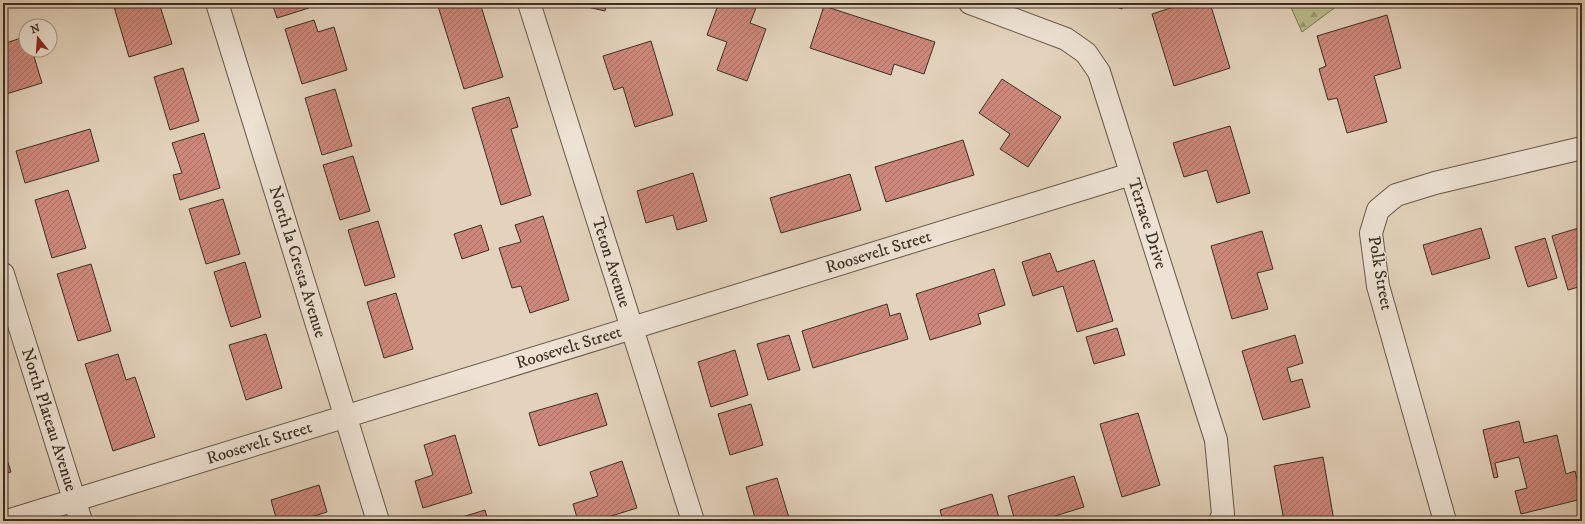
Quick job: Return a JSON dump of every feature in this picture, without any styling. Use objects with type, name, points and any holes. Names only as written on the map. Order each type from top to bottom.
[{"type":"street","name":"North la Cresta Avenue","points":[[217,3],[378,521]]},
{"type":"street","name":"Teton Avenue","points":[[530,3],[693,521]]},
{"type":"street","name":"Terrace Drive","points":[[970,3],[1066,39],[1086,53],[1099,72],[1216,440],[1223,514],[1220,521]]},
{"type":"street","name":"Polk Street","points":[[1445,521],[1378,286],[1370,232],[1378,210],[1396,195],[1435,183],[1582,148]]},
{"type":"street","name":"Roosevelt Street","points":[[7,521],[77,511],[346,417],[1131,174]]},
{"type":"street","name":"North Plateau Avenue","points":[[3,274],[77,511]]},
{"type":"green space","points":[[1289,3],[1341,3],[1302,32]]},
{"type":"building","points":[[127,3],[159,3],[172,44],[129,57],[114,7]]},
{"type":"building","points":[[272,3],[307,3],[309,8],[277,18]]},
{"type":"building","points":[[437,3],[480,3],[503,77],[464,89]]},
{"type":"building","points":[[606,3],[605,11],[574,4]]},
{"type":"building","points":[[712,3],[758,3],[750,23],[766,29],[747,81],[717,70],[727,42],[707,35],[718,5]]},
{"type":"building","points":[[1105,3],[1124,3],[1122,9]]},
{"type":"building","points":[[1186,3],[1210,3],[1230,68],[1174,86],[1152,14]]},
{"type":"building","points":[[824,6],[935,42],[924,74],[894,64],[891,75],[810,48]]},
{"type":"building","points":[[1387,15],[1401,68],[1374,76],[1387,122],[1347,133],[1337,98],[1328,100],[1319,69],[1326,66],[1317,36]]},
{"type":"building","points":[[314,20],[318,32],[334,27],[347,70],[302,84],[285,29]]},
{"type":"building","points":[[18,39],[18,58],[34,58],[42,83],[3,95],[3,44]]},
{"type":"building","points":[[651,41],[673,115],[635,127],[623,87],[614,90],[603,56]]},
{"type":"building","points":[[183,68],[199,121],[170,130],[154,77]]},
{"type":"building","points":[[1002,79],[1061,117],[1028,167],[1000,149],[1010,134],[979,113]]},
{"type":"building","points":[[335,89],[352,146],[322,155],[305,98]]},
{"type":"building","points":[[509,97],[518,127],[511,129],[531,195],[501,205],[472,108]]},
{"type":"building","points":[[1230,126],[1250,193],[1217,203],[1207,170],[1184,177],[1173,143]]},
{"type":"building","points":[[90,129],[99,161],[25,183],[16,151]]},
{"type":"building","points":[[204,133],[220,188],[180,200],[173,175],[182,173],[172,143]]},
{"type":"building","points":[[963,140],[974,175],[886,202],[875,167]]},
{"type":"building","points":[[353,156],[370,211],[340,220],[323,165]]},
{"type":"building","points":[[693,173],[707,221],[677,230],[673,215],[646,223],[637,191]]},
{"type":"building","points":[[850,174],[861,210],[781,233],[770,198]]},
{"type":"building","points":[[68,190],[86,248],[52,258],[35,200]]},
{"type":"building","points":[[223,199],[240,254],[206,264],[189,209]]},
{"type":"building","points":[[543,216],[569,300],[530,313],[521,286],[512,288],[499,248],[521,242],[515,225]]},
{"type":"building","points":[[378,221],[395,277],[365,286],[348,230]]},
{"type":"building","points":[[481,225],[489,250],[462,259],[454,234]]},
{"type":"building","points":[[1582,227],[1582,286],[1568,290],[1552,236]]},
{"type":"building","points":[[1481,228],[1490,258],[1432,275],[1423,245]]},
{"type":"building","points":[[1262,231],[1273,269],[1257,273],[1268,309],[1232,319],[1211,246]]},
{"type":"building","points":[[1545,238],[1557,278],[1528,287],[1515,247]]},
{"type":"building","points":[[1050,253],[1057,272],[1094,260],[1113,321],[1077,332],[1063,286],[1033,296],[1022,262]]},
{"type":"building","points":[[245,262],[261,317],[231,327],[214,272]]},
{"type":"building","points":[[91,264],[111,331],[78,341],[57,274]]},
{"type":"building","points":[[994,269],[1005,305],[978,314],[981,324],[930,340],[916,294]]},
{"type":"building","points":[[396,293],[413,349],[384,358],[367,302]]},
{"type":"building","points":[[887,304],[890,316],[900,313],[908,339],[813,368],[802,331]]},
{"type":"building","points":[[1117,328],[1125,355],[1094,364],[1086,337]]},
{"type":"building","points":[[266,334],[282,388],[246,400],[229,345]]},
{"type":"building","points":[[789,335],[800,370],[768,380],[757,344]]},
{"type":"building","points":[[1295,335],[1303,363],[1287,368],[1291,382],[1302,379],[1310,407],[1263,420],[1242,351]]},
{"type":"building","points":[[735,350],[748,395],[711,407],[698,362]]},
{"type":"building","points":[[118,354],[126,380],[135,377],[155,437],[113,451],[85,364]]},
{"type":"building","points":[[597,393],[607,425],[539,446],[529,413]]},
{"type":"building","points":[[751,404],[763,445],[730,455],[718,414]]},
{"type":"building","points":[[1138,413],[1160,485],[1122,497],[1100,424]]},
{"type":"building","points":[[1519,421],[1524,443],[1557,435],[1566,474],[1575,471],[1582,499],[1521,514],[1515,491],[1527,488],[1519,457],[1495,463],[1498,477],[1494,478],[1483,430]]},
{"type":"building","points":[[455,435],[472,493],[423,508],[415,481],[433,475],[424,445]]},
{"type":"building","points":[[3,447],[11,472],[3,474]]},
{"type":"building","points":[[1323,457],[1334,521],[1284,521],[1274,466]]},
{"type":"building","points":[[622,461],[637,508],[608,517],[609,521],[578,521],[573,504],[598,496],[590,472]]},
{"type":"building","points":[[1074,476],[1084,507],[1039,521],[1015,521],[1008,496]]},
{"type":"building","points":[[777,478],[790,521],[756,521],[746,487]]},
{"type":"building","points":[[319,485],[327,512],[311,517],[312,521],[277,521],[271,500]]},
{"type":"building","points":[[992,494],[1000,521],[943,521],[940,510]]},
{"type":"building","points":[[485,510],[488,521],[449,521]]}]
